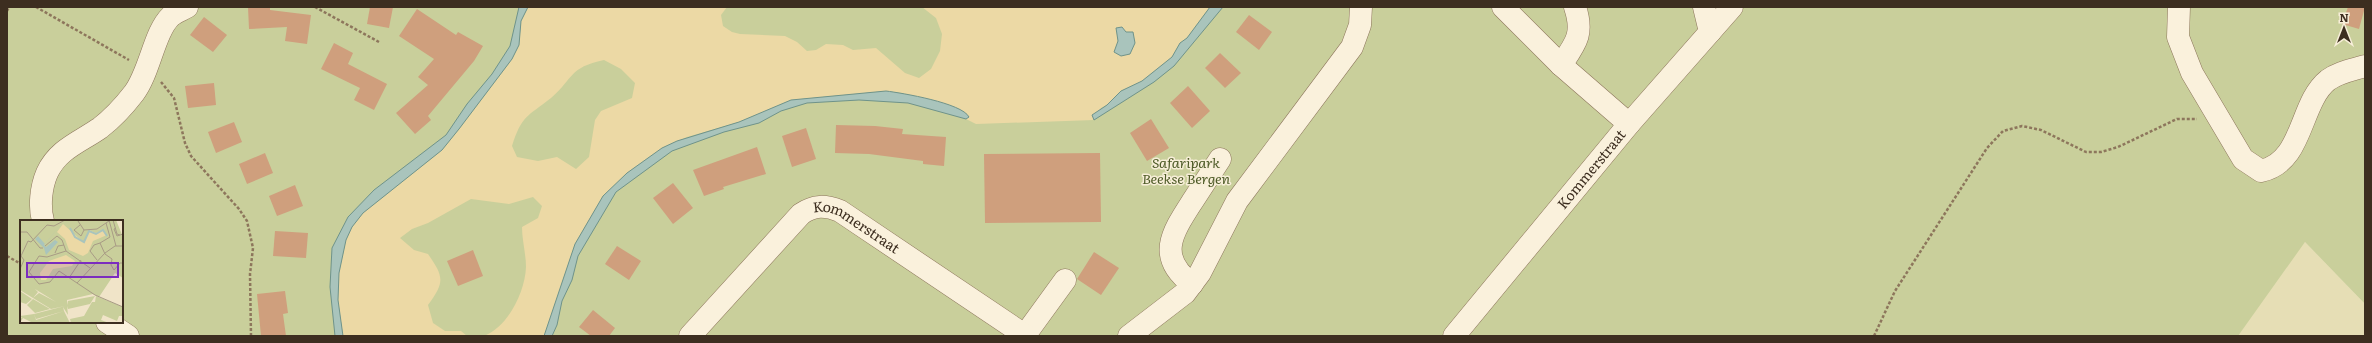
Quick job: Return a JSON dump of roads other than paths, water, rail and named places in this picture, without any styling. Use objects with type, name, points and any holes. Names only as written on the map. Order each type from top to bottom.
[{"type":"street","points":[[43,220],[40,212],[42,193],[47,173],[57,158],[72,144],[100,128],[119,110],[135,91],[147,70],[161,33],[171,17],[187,7]]},
{"type":"street","points":[[1129,336],[1175,302],[1200,273],[1237,201],[1352,47],[1360,25],[1361,7]]},
{"type":"street","points":[[1503,7],[1561,65],[1629,124]]},
{"type":"street","points":[[1561,65],[1575,45],[1580,24],[1574,7]]},
{"type":"street","points":[[1704,7],[1710,32]]},
{"type":"street","name":"Kommerstraat","points":[[1454,336],[1629,124],[1732,7]]},
{"type":"street","points":[[2179,7],[2178,37],[2183,53],[2223,124],[2248,163],[2261,171],[2272,169],[2283,159],[2295,142],[2317,94],[2327,81],[2339,73],[2365,66]]},
{"type":"street","points":[[1192,284],[1179,274],[1171,259],[1170,248],[1174,230],[1220,159]]},
{"type":"street","name":"Kommerstraat","points":[[690,336],[800,214],[808,209],[826,206],[840,211],[1025,336]]},
{"type":"street","points":[[1025,336],[1065,280]]},
{"type":"street","points":[[108,323],[128,336]]},
{"type":"water","points":[[519,7],[528,7],[521,21],[519,45],[512,59],[459,129],[442,150],[363,213],[352,227],[346,240],[339,273],[338,300],[343,336],[335,336],[330,287],[332,248],[348,217],[374,190],[446,135],[467,104],[492,74],[510,46]]},
{"type":"water","points":[[1210,7],[1223,7],[1174,66],[1154,82],[1094,120],[1092,115],[1107,105],[1121,91],[1142,81],[1172,57],[1180,43],[1187,38]]},
{"type":"water","points":[[1122,27],[1126,32],[1133,32],[1135,43],[1130,54],[1121,56],[1114,52],[1118,41],[1116,28]]},
{"type":"water","points":[[886,91],[917,96],[944,103],[964,112],[969,117],[966,119],[908,103],[859,100],[807,103],[781,111],[759,123],[724,132],[672,151],[616,192],[578,256],[572,280],[562,301],[557,325],[552,336],[544,336],[575,244],[603,196],[627,173],[662,148],[677,141],[739,122],[791,100]]},
{"type":"park label","name":"Safaripark Beekse Bergen","points":[[1186,172]]}]
